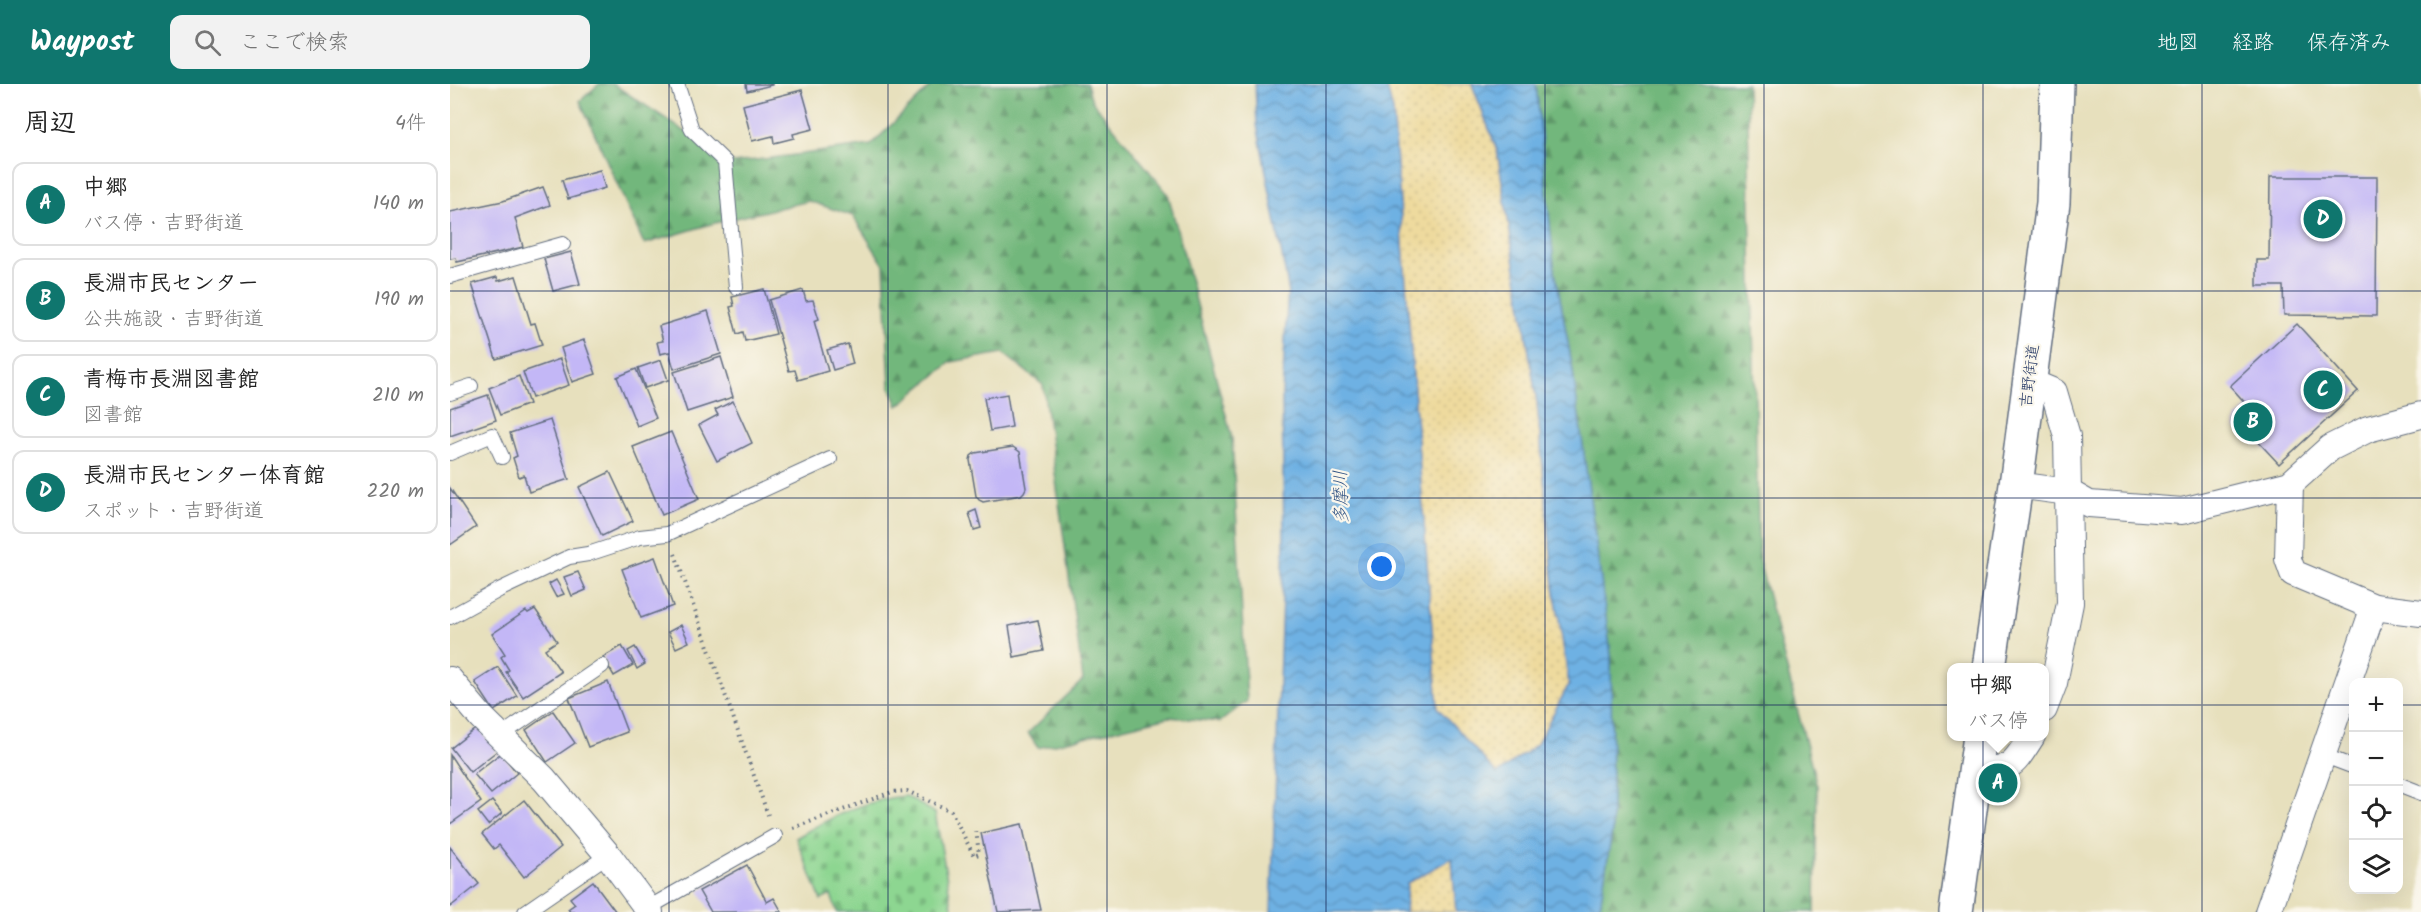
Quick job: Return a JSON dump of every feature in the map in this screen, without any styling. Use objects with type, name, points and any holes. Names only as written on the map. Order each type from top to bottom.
[{"type":"highway","name":"吉野街道","points":[[1990,663],[2053,203],[2057,84]]},
{"type":"highway","points":[[1956,912],[1978,752]]},
{"type":"street","points":[[2030,382],[2054,392],[2067,436],[2070,603],[2054,683],[2049,696]]},
{"type":"street","points":[[2016,485],[2068,492],[2089,504],[2181,511],[2290,484],[2330,448],[2368,429],[2421,415]]},
{"type":"street","points":[[2290,484],[2288,558],[2293,573],[2374,607],[2421,613]]},
{"type":"street","points":[[2268,912],[2374,607]]},
{"type":"street","points":[[450,680],[500,736],[544,779],[608,855],[649,910]]},
{"type":"street","points":[[1978,752],[1999,770],[2014,763],[2029,741]]},
{"type":"lane","points":[[677,84],[692,130],[725,162],[736,287]]},
{"type":"lane","points":[[450,276],[563,244]]},
{"type":"lane","points":[[450,393],[471,386]]},
{"type":"lane","points":[[450,453],[492,435],[502,457]]},
{"type":"lane","points":[[450,617],[499,590],[568,557],[588,554],[640,537],[667,534],[830,459]]},
{"type":"lane","points":[[500,736],[602,666]]},
{"type":"lane","points":[[2322,755],[2349,765]]},
{"type":"lane","points":[[2403,786],[2421,793]]},
{"type":"lane","points":[[649,910],[775,836]]},
{"type":"lane","points":[[525,912],[608,855]]},
{"type":"path","points":[[667,534],[775,836],[892,792],[907,792],[951,811],[974,856],[979,854],[976,830]]},
{"type":"green space","points":[[599,84],[613,84],[733,163],[871,145],[933,84],[1087,84],[1092,101],[1168,194],[1232,438],[1247,701],[1220,722],[1169,717],[1038,748],[1028,733],[1083,680],[1043,385],[1003,353],[951,362],[898,406],[890,386],[884,265],[853,216],[809,201],[711,224],[644,244],[580,101]]},
{"type":"green space","points":[[1536,84],[1747,84],[1759,561],[1817,786],[1815,912],[1599,912],[1612,831],[1611,655],[1572,365],[1554,265]]},
{"type":"green space","points":[[906,796],[935,813],[953,912],[837,912],[831,895],[821,900],[796,838],[821,823],[863,805]]},
{"type":"sand","points":[[1386,84],[1472,84],[1497,150],[1537,403],[1554,586],[1569,684],[1537,744],[1497,774],[1438,709],[1393,111]]},
{"type":"sand","points":[[1452,858],[1456,912],[1405,912],[1407,883]]},
{"type":"water","name":"多摩川","points":[[1255,84],[1386,84],[1393,111],[1438,708],[1497,774],[1537,744],[1569,684],[1554,586],[1537,403],[1497,150],[1472,84],[1536,84],[1554,265],[1572,365],[1611,655],[1612,831],[1599,912],[1456,912],[1452,858],[1407,883],[1405,912],[1271,912],[1284,541],[1282,394],[1288,287],[1257,125]]},
{"type":"building","points":[[746,84],[772,84],[772,85],[747,91]]},
{"type":"building","points":[[802,90],[813,129],[793,134],[794,138],[774,143],[773,136],[752,141],[743,105]]},
{"type":"building","points":[[600,170],[605,188],[568,199],[562,180]]},
{"type":"building","points":[[2270,177],[2377,177],[2376,316],[2284,315],[2283,286],[2257,286],[2257,260],[2269,260]]},
{"type":"building","points":[[543,187],[550,205],[515,218],[523,247],[457,262],[456,258],[450,259],[450,212],[503,201]]},
{"type":"building","points":[[571,252],[580,284],[553,291],[544,259]]},
{"type":"building","points":[[516,276],[531,324],[535,323],[542,345],[496,359],[472,284],[497,277],[498,281]]},
{"type":"building","points":[[764,289],[776,334],[745,341],[743,332],[737,334],[730,307],[734,306],[732,297]]},
{"type":"building","points":[[803,290],[806,301],[813,300],[819,319],[814,321],[828,371],[798,380],[795,370],[789,371],[769,300]]},
{"type":"building","points":[[708,311],[721,354],[674,369],[669,352],[660,354],[657,342],[663,341],[659,326]]},
{"type":"building","points":[[2297,324],[2358,391],[2279,464],[2252,435],[2243,436],[2236,428],[2237,418],[2249,407],[2230,386]]},
{"type":"building","points":[[584,340],[596,374],[572,382],[561,348]]},
{"type":"building","points":[[848,344],[853,364],[833,370],[827,350]]},
{"type":"building","points":[[721,357],[733,397],[687,412],[674,372]]},
{"type":"building","points":[[560,359],[569,385],[532,398],[523,372]]},
{"type":"building","points":[[661,360],[668,380],[645,388],[638,368]]},
{"type":"building","points":[[636,369],[656,418],[637,426],[617,377]]},
{"type":"building","points":[[519,376],[529,404],[500,415],[489,388]]},
{"type":"building","points":[[1007,394],[1012,427],[990,431],[984,398]]},
{"type":"building","points":[[488,395],[496,420],[450,436],[450,408]]},
{"type":"building","points":[[733,401],[752,443],[717,461],[699,425],[718,415],[715,410]]},
{"type":"building","points":[[550,420],[569,479],[529,492],[524,475],[519,477],[513,458],[517,456],[510,433]]},
{"type":"building","points":[[671,432],[699,499],[662,515],[633,447]]},
{"type":"building","points":[[1013,447],[1020,452],[1026,488],[1024,492],[1021,495],[983,502],[979,500],[976,496],[971,456],[975,453]]},
{"type":"building","points":[[610,472],[633,521],[602,536],[579,487]]},
{"type":"building","points":[[450,488],[476,527],[450,545]]},
{"type":"building","points":[[976,510],[981,528],[974,530],[969,513]]},
{"type":"building","points":[[655,557],[673,606],[641,618],[622,569]]},
{"type":"building","points":[[578,572],[586,590],[572,596],[564,577]]},
{"type":"building","points":[[556,580],[564,594],[556,597],[549,584]]},
{"type":"building","points":[[535,609],[557,641],[545,649],[561,672],[523,697],[506,672],[509,670],[501,657],[505,654],[492,634],[526,611],[528,613]]},
{"type":"building","points":[[1038,620],[1044,651],[1014,657],[1009,626]]},
{"type":"building","points":[[681,625],[689,642],[676,648],[668,632]]},
{"type":"building","points":[[622,646],[633,665],[614,676],[603,657]]},
{"type":"building","points":[[635,647],[645,664],[637,669],[628,651]]},
{"type":"building","points":[[498,667],[517,696],[494,711],[475,682]]},
{"type":"building","points":[[608,682],[627,732],[588,747],[569,698]]},
{"type":"building","points":[[553,711],[575,743],[547,762],[526,730]]},
{"type":"building","points":[[479,729],[497,751],[470,772],[451,748],[474,730]]},
{"type":"building","points":[[501,753],[517,773],[491,794],[474,774]]},
{"type":"building","points":[[450,755],[481,802],[450,824]]},
{"type":"building","points":[[524,800],[561,847],[524,877],[499,845],[494,849],[482,834]]},
{"type":"building","points":[[492,801],[502,813],[488,825],[478,812]]},
{"type":"building","points":[[1022,824],[1041,910],[998,912],[981,833]]},
{"type":"building","points":[[450,847],[479,884],[450,907]]},
{"type":"building","points":[[747,865],[767,902],[774,898],[782,912],[711,912],[699,891]]},
{"type":"building","points":[[593,881],[616,912],[570,912],[568,909],[575,904],[570,898]]},
{"type":"place","name":"長淵市民センター体育館","points":[[2323,219]]},
{"type":"place","name":"青梅市長淵図書館","points":[[2323,390]]},
{"type":"place","name":"長淵市民センター","points":[[2253,422]]},
{"type":"place","name":"中郷","points":[[1998,783]]}]
